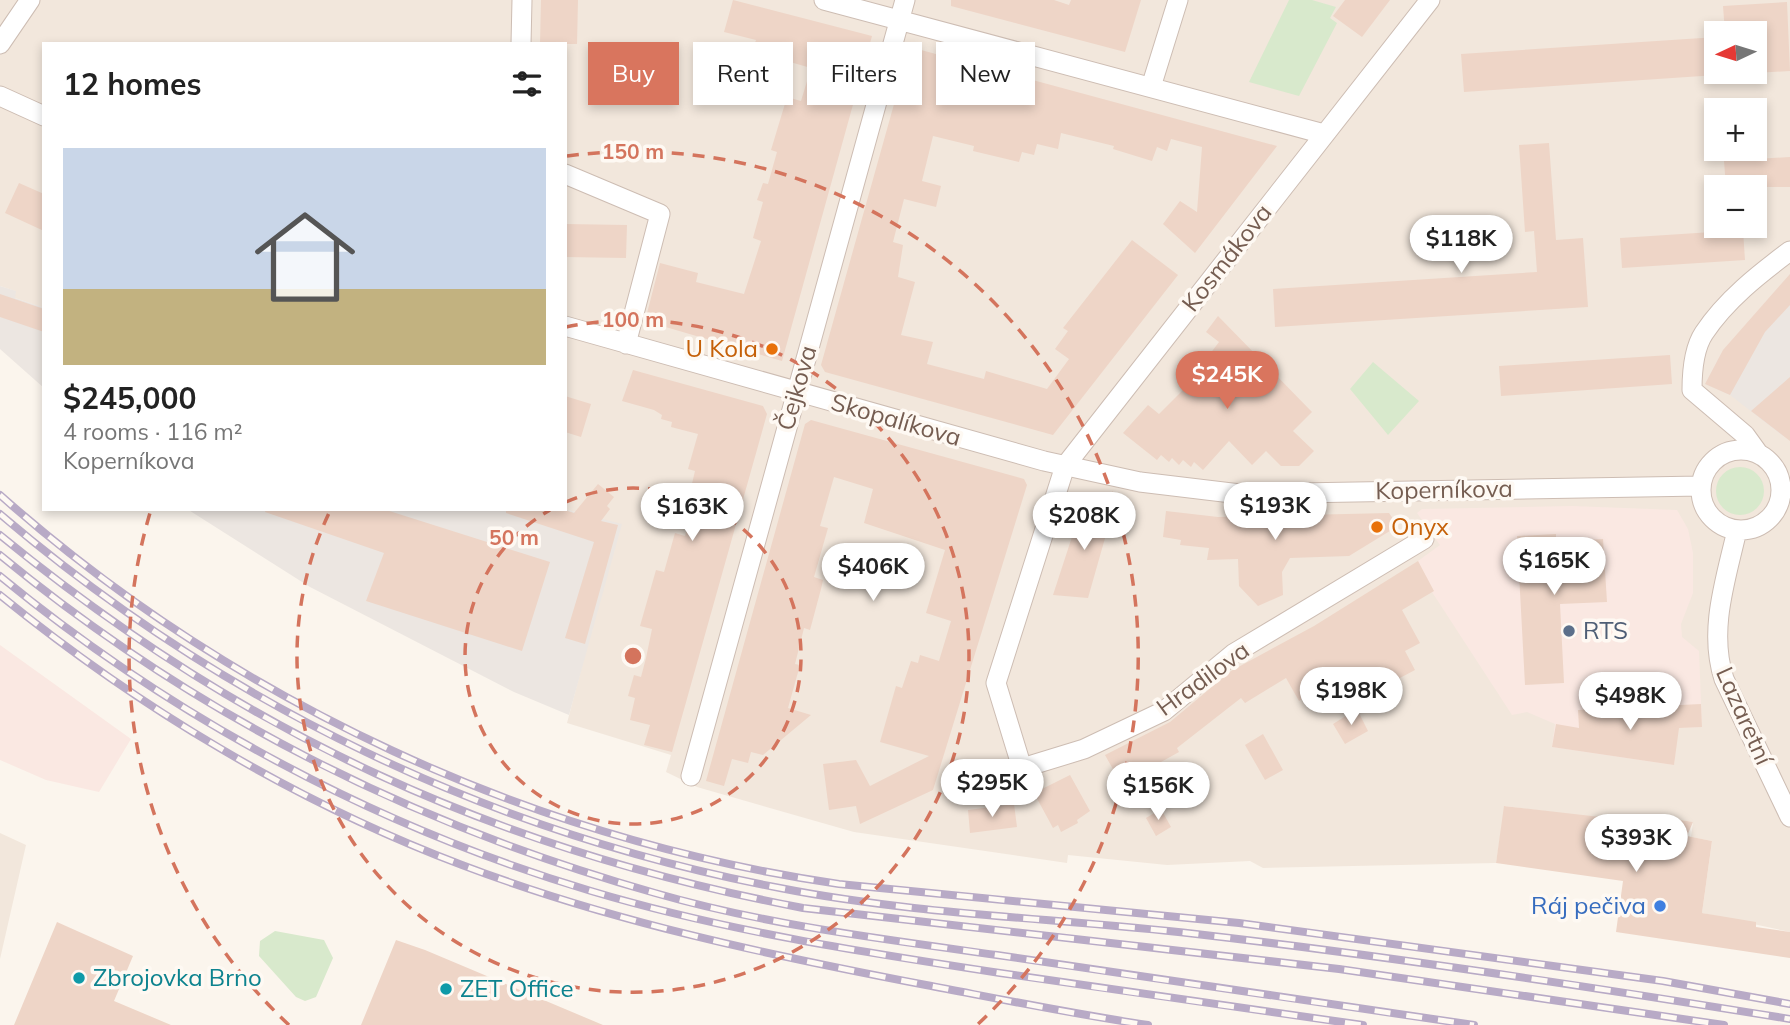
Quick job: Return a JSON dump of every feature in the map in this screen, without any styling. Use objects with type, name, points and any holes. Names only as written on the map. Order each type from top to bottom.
[{"type":"street","points":[[0,44],[30,0]]},
{"type":"street","points":[[521,42],[522,0]]},
{"type":"street","points":[[824,0],[1324,134]]},
{"type":"street","name":"Čejkova","points":[[691,776],[905,0]]},
{"type":"street","points":[[1151,87],[1178,0]]},
{"type":"street","name":"Kosmákova","points":[[1022,768],[996,683],[1065,466],[1430,0]]},
{"type":"street","points":[[0,96],[42,115]]},
{"type":"street","points":[[567,175],[660,214],[625,344]]},
{"type":"street","points":[[1723,416],[1726,438],[1718,455],[1703,474],[1701,498],[1714,520],[1737,530],[1763,523],[1780,500],[1785,486],[1769,461],[1758,453],[1745,435],[1723,416],[1692,390],[1692,372],[1702,334],[1752,279],[1790,251]]},
{"type":"street","name":"Skopalíkova","points":[[567,327],[1065,466]]},
{"type":"street","points":[[1718,455],[1732,450],[1758,453]]},
{"type":"street","name":"Koperníkova","points":[[1065,466],[1140,482],[1240,494],[1700,486]]},
{"type":"street","name":"Lazaretní","points":[[1737,530],[1717,629],[1716,655],[1724,679],[1790,817]]},
{"type":"street","name":"Hradilova","points":[[970,794],[1022,768],[1084,749],[1164,711],[1233,654],[1424,539]]},
{"type":"shaded area","points":[[0,0],[1790,0],[1790,932],[1702,913],[1712,841],[1691,837],[1693,822],[1662,817],[1661,824],[1639,823],[1505,806],[1496,863],[1263,868],[1250,861],[1167,865],[1068,855],[1067,863],[854,832],[697,787],[666,772],[671,755],[567,723],[587,647],[582,514],[567,510],[567,42],[42,42],[42,308],[15,298],[15,291],[0,286]]},
{"type":"shaded area","points":[[1790,274],[1790,430],[1783,436],[1730,395],[1705,384],[1721,354]]},
{"type":"shaded area","points":[[0,286],[16,291],[15,298],[42,307],[42,386],[0,349]]},
{"type":"shaded area","name":"RTS","points":[[1572,506],[1677,510],[1688,529],[1693,553],[1693,593],[1681,624],[1682,637],[1699,651],[1702,727],[1678,728],[1674,765],[1552,747],[1555,724],[1527,712],[1512,715],[1432,592],[1418,561],[1440,545],[1417,513],[1422,509]]},
{"type":"shaded area","points":[[567,510],[622,524],[569,715],[514,692],[310,587],[190,511]]},
{"type":"shaded area","points":[[0,645],[131,739],[99,792],[46,780],[0,760]]},
{"type":"shaded area","points":[[0,833],[26,845],[0,959]]},
{"type":"green space","points":[[1289,0],[1312,0],[1336,7],[1330,18],[1337,23],[1299,96],[1249,82]]},
{"type":"green space","points":[[1373,362],[1419,401],[1388,435],[1350,389]]},
{"type":"green space","points":[[1740,467],[1757,474],[1764,491],[1757,508],[1740,515],[1723,508],[1716,491],[1723,474]]},
{"type":"green space","points":[[275,931],[324,940],[333,958],[316,997],[305,1001],[296,997],[259,956],[260,941]]},
{"type":"building","points":[[541,0],[578,0],[577,44],[540,42]]},
{"type":"building","points":[[733,0],[872,36],[870,42],[807,42],[807,67],[793,63],[793,42],[755,42],[756,40],[724,32]]},
{"type":"building","points":[[951,0],[1054,0],[1069,5],[1071,0],[1141,0],[1125,52],[951,6]]},
{"type":"building","points":[[1345,0],[1390,0],[1362,37],[1333,16]]},
{"type":"building","points":[[1787,2],[1790,71],[1768,72],[1768,21],[1724,21],[1723,6]]},
{"type":"building","points":[[1704,38],[1704,76],[1464,92],[1461,54]]},
{"type":"building","points":[[922,50],[936,54],[936,105],[1035,105],[1035,81],[1277,146],[1195,253],[1163,224],[1180,201],[1197,212],[1202,147],[1171,139],[1167,151],[1157,147],[1152,161],[1113,149],[1114,146],[1061,133],[1058,149],[1037,144],[1034,155],[1022,152],[1019,162],[973,151],[974,146],[933,136],[922,181],[941,186],[936,207],[904,199],[893,242],[903,245],[898,277],[915,282],[901,335],[933,342],[927,364],[984,379],[986,371],[1047,389],[1069,359],[1055,349],[1068,331],[1063,328],[1132,240],[1178,275],[1053,435],[825,372],[821,365],[894,105],[922,105]]},
{"type":"building","points":[[807,81],[807,105],[853,105],[782,361],[645,321],[660,263],[698,273],[696,282],[744,294],[761,241],[753,238],[763,202],[757,200],[763,183],[768,184],[777,152],[771,150],[785,105],[793,105],[793,99],[801,101]]},
{"type":"building","points":[[1549,143],[1556,240],[1583,238],[1588,307],[1275,327],[1273,289],[1537,272],[1534,231],[1525,232],[1519,145]]},
{"type":"building","points":[[1790,157],[1790,187],[1767,187],[1767,175],[1725,175],[1724,161],[1767,161],[1767,158]]},
{"type":"building","points":[[19,183],[42,193],[42,230],[5,213]]},
{"type":"building","points":[[567,224],[627,225],[626,258],[567,257]]},
{"type":"building","points":[[1704,233],[1704,238],[1744,238],[1745,260],[1622,268],[1620,238]]},
{"type":"building","points":[[1790,274],[1790,305],[1765,332],[1730,395],[1705,384],[1723,350]]},
{"type":"building","points":[[0,294],[42,308],[42,331],[0,317]]},
{"type":"building","points":[[1218,316],[1312,412],[1293,431],[1314,451],[1299,466],[1281,466],[1266,451],[1252,465],[1229,441],[1203,470],[1194,462],[1191,467],[1183,460],[1179,465],[1172,458],[1169,462],[1161,455],[1157,460],[1123,433],[1148,405],[1159,414],[1196,377],[1194,375],[1219,342],[1206,332]]},
{"type":"building","points":[[1670,355],[1672,384],[1501,396],[1499,366]]},
{"type":"building","points":[[633,370],[763,406],[767,414],[672,752],[644,745],[650,725],[630,720],[635,698],[628,696],[634,675],[641,677],[646,658],[652,629],[640,626],[656,570],[664,572],[675,533],[685,536],[697,494],[690,492],[695,471],[688,469],[698,434],[671,427],[672,422],[661,419],[662,415],[654,410],[622,401]]},
{"type":"building","points":[[1790,377],[1790,441],[1751,411]]},
{"type":"building","points":[[567,397],[591,404],[581,437],[567,433]]},
{"type":"building","points":[[811,420],[1024,479],[1027,485],[933,790],[860,824],[856,806],[829,810],[823,764],[856,760],[870,786],[929,756],[880,742],[896,686],[902,688],[911,661],[918,663],[920,655],[939,661],[951,621],[926,613],[945,550],[864,523],[873,489],[834,477],[820,526],[828,528],[814,577],[823,580],[810,630],[804,628],[795,664],[800,665],[788,708],[811,715],[763,755],[751,752],[748,763],[732,759],[724,786],[706,781],[805,424]]},
{"type":"building","points":[[598,484],[614,497],[607,506],[610,509],[601,521],[618,525],[585,644],[565,638],[594,542],[506,511],[567,511],[574,513]]},
{"type":"building","points":[[1084,500],[1113,510],[1088,598],[1053,595]]},
{"type":"building","points":[[389,511],[550,562],[522,651],[366,601],[384,553],[265,512]]},
{"type":"building","points":[[1166,511],[1218,517],[1389,513],[1398,526],[1349,556],[1290,558],[1282,572],[1283,595],[1258,606],[1239,586],[1238,559],[1207,560],[1209,548],[1180,545],[1181,540],[1163,537]]},
{"type":"building","points":[[1556,534],[1556,542],[1603,539],[1607,602],[1560,604],[1564,683],[1525,685],[1517,536]]},
{"type":"building","points":[[1418,561],[1434,591],[1402,610],[1420,643],[1405,651],[1415,670],[1341,709],[1328,682],[1299,701],[1286,678],[1245,703],[1241,698],[1177,748],[1179,752],[1152,767],[1166,795],[1147,808],[1134,783],[1124,789],[1105,755],[1170,722],[1231,671],[1314,626]]},
{"type":"building","points":[[1701,704],[1702,727],[1679,728],[1674,765],[1552,747],[1556,724],[1579,728],[1578,710]]},
{"type":"building","points":[[1357,709],[1368,731],[1345,744],[1333,724]]},
{"type":"building","points":[[1263,734],[1283,770],[1265,780],[1245,745]]},
{"type":"building","points":[[1070,775],[1090,811],[1077,820],[1078,823],[1061,832],[1058,825],[1053,828],[1034,793]]},
{"type":"building","points":[[1014,804],[1017,827],[970,833],[968,810]]},
{"type":"building","points":[[1504,806],[1661,824],[1662,817],[1693,822],[1687,836],[1712,841],[1702,913],[1756,922],[1756,927],[1790,932],[1790,958],[1616,932],[1623,881],[1496,863]]},
{"type":"building","points":[[1161,809],[1171,827],[1156,836],[1146,818]]},
{"type":"building","name":"Zbrojovka Brno","points":[[57,922],[133,956],[114,1001],[171,1025],[14,1025]]},
{"type":"building","name":"ZET Office","points":[[396,940],[425,950],[603,1025],[361,1025]]},
{"type":"railway","points":[[0,495],[91,569],[186,637],[287,697],[391,750],[499,796],[610,833],[724,863],[839,884],[1239,923],[1663,981],[1790,1004]]},
{"type":"railway","points":[[0,514],[86,583],[176,645],[269,702],[366,752],[465,796],[568,833],[673,864],[832,897],[1345,952],[1790,1019]]},
{"type":"railway","points":[[0,535],[92,606],[185,669],[279,725],[377,774],[477,817],[581,853],[690,883],[803,908],[1339,969],[1724,1025]]},
{"type":"railway","points":[[0,555],[74,613],[229,715],[393,798],[478,834],[565,865],[655,893],[782,922],[868,937],[1474,1025]]},
{"type":"railway","points":[[0,576],[66,628],[135,676],[280,763],[355,801],[432,835],[511,865],[641,905],[794,939],[1000,973],[1363,1025]]},
{"type":"railway","points":[[0,595],[107,676],[220,748],[339,812],[462,865],[576,904],[750,949],[867,974],[1148,1025]]},
{"type":"place","name":"U Kola","points":[[772,349]]},
{"type":"place","name":"Onyx","points":[[1377,527]]},
{"type":"place","name":"RTS","points":[[1569,631]]},
{"type":"place","name":"Ráj pečiva","points":[[1660,906]]},
{"type":"place","name":"Zbrojovka Brno","points":[[79,978]]},
{"type":"place","name":"ZET Office","points":[[446,989]]}]
